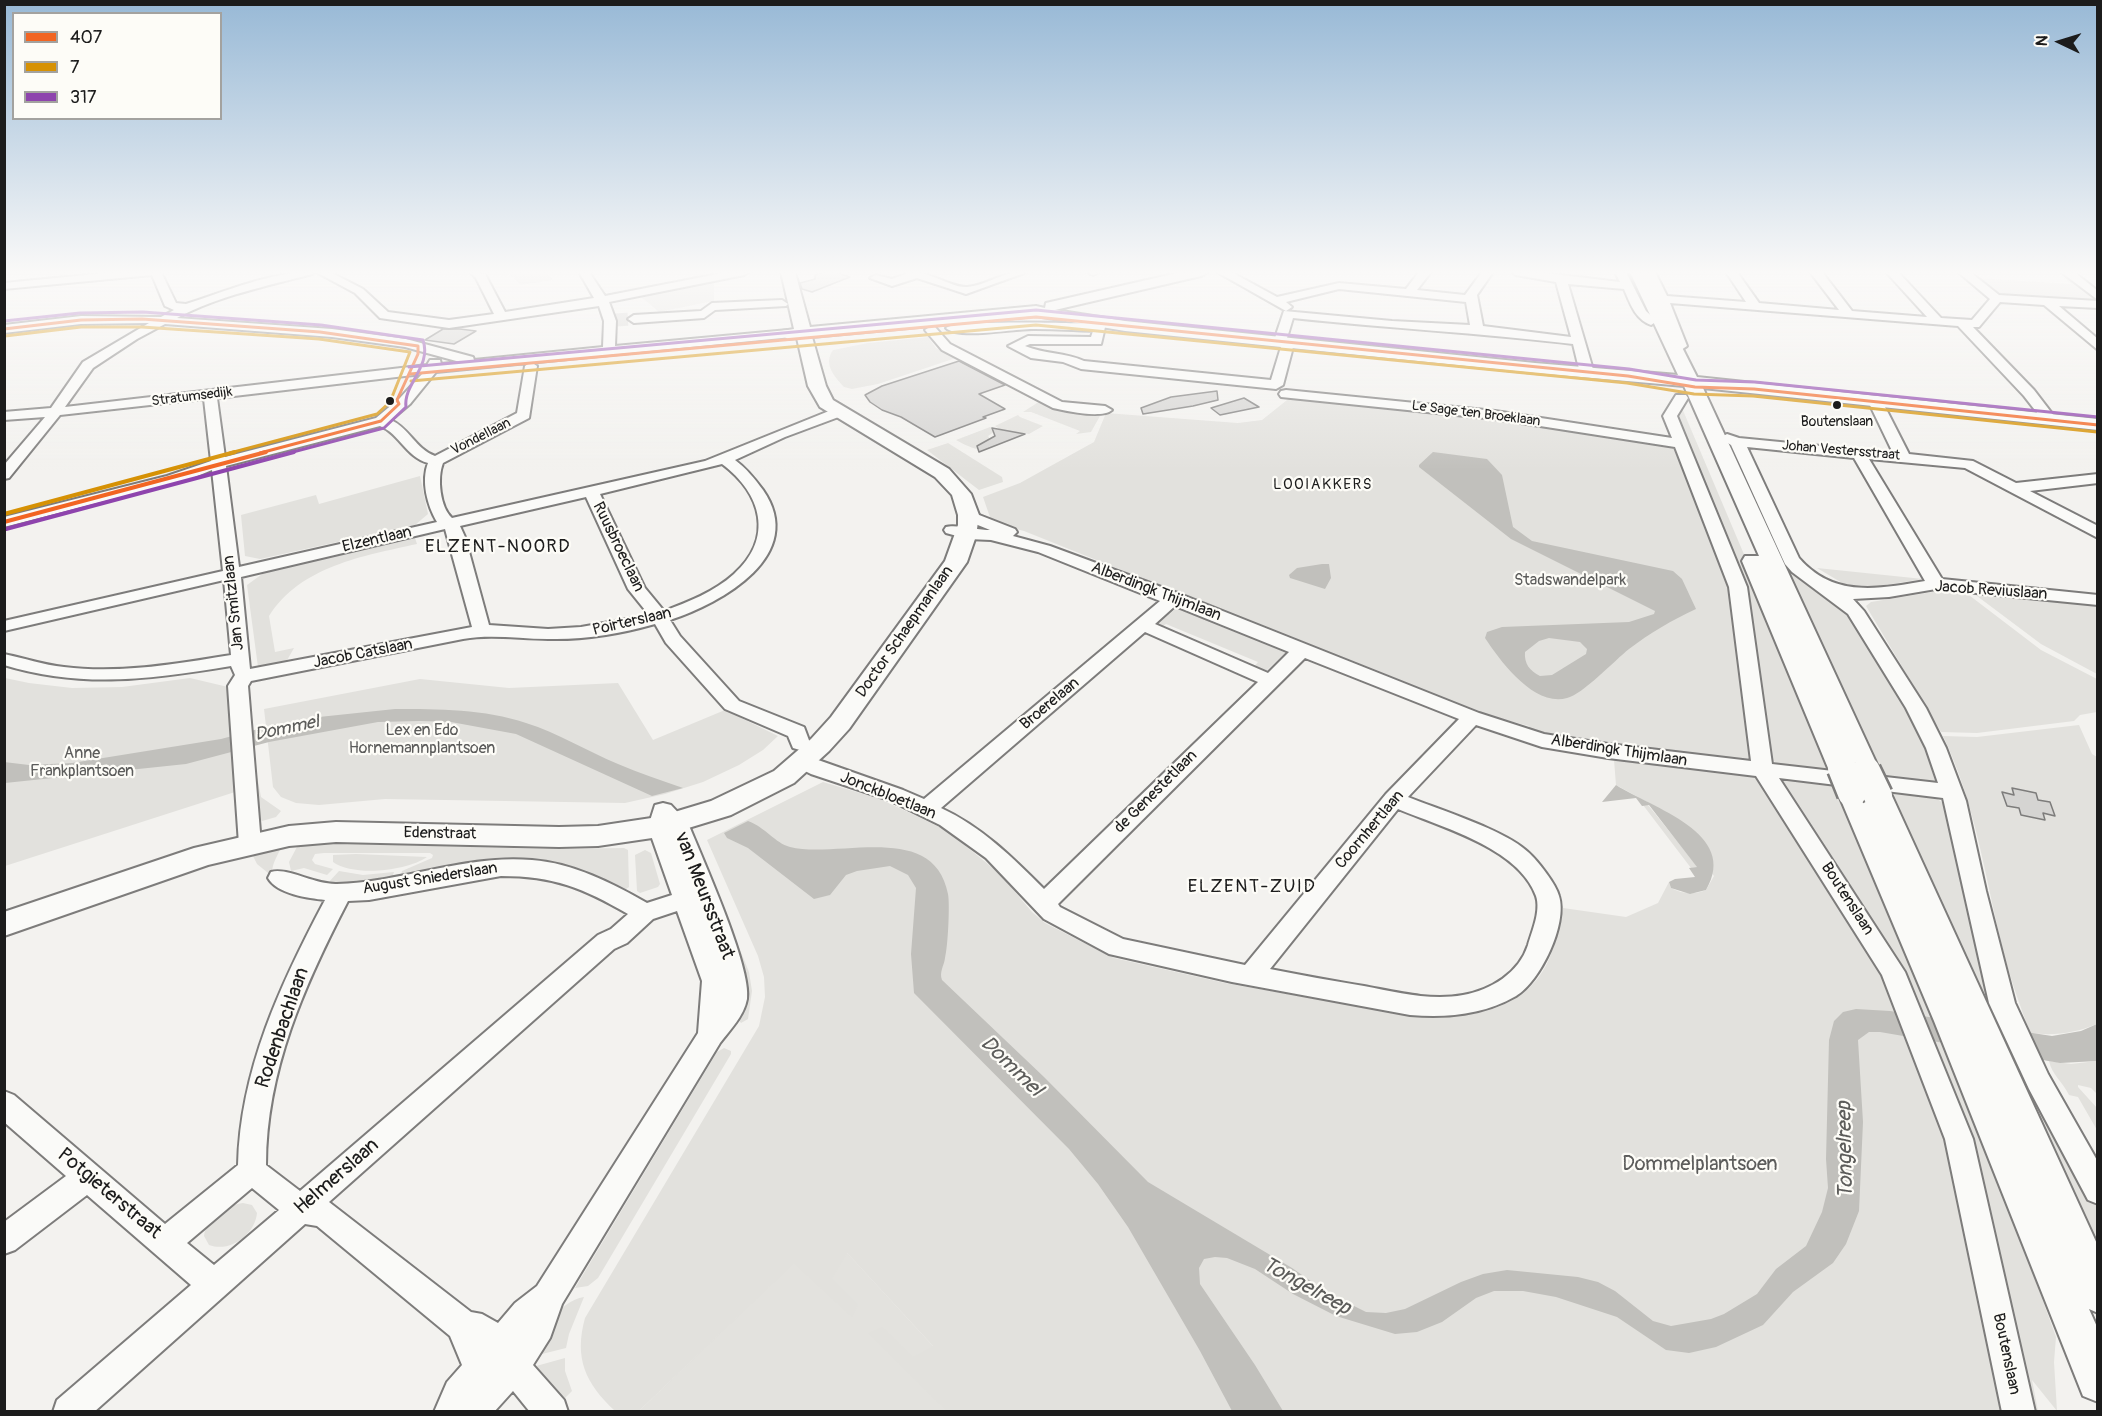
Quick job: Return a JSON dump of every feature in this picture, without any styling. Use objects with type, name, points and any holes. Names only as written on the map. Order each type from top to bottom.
[{"type":"main road","name":"Stratumsedijk","points":[[797,339],[805,338]]},
{"type":"main road","name":"Stratumsedijk","points":[[797,339],[816,338]]},
{"type":"main road","points":[[1223,338],[1482,362],[1516,368],[1628,376],[2097,425]]},
{"type":"main road","points":[[1660,338],[1683,382],[1727,438],[1859,782]]},
{"type":"main road","points":[[1665,338],[1859,782],[1988,1038],[2097,1293]]},
{"type":"main road","points":[[793,363],[797,339]]},
{"type":"main road","points":[[797,339],[828,410]]},
{"type":"main road","points":[[799,384],[803,392],[828,410],[930,477],[964,527]]},
{"type":"main road","name":"Doctor Schaepmanlaan","points":[[666,820],[802,752],[840,723],[956,562],[964,527]]},
{"type":"main road","name":"Edenstraat","points":[[4,924],[250,840],[321,832],[598,836],[666,820]]},
{"type":"main road","points":[[1988,1038],[2097,1381]]},
{"type":"street","points":[[4,475],[56,412],[67,392],[88,364],[130,338]]},
{"type":"street","points":[[370,338],[418,346],[458,358],[495,361]]},
{"type":"street","points":[[609,349],[611,338]]},
{"type":"street","points":[[944,338],[946,347],[1058,405],[1105,410]]},
{"type":"street","name":"Le Sage ten Broeklaan","points":[[1042,338],[1014,345],[1035,355],[1066,358],[1081,365],[1495,415],[1682,444]]},
{"type":"street","points":[[1274,406],[1281,390],[1287,347],[1281,338]]},
{"type":"street","points":[[1553,338],[1577,341]]},
{"type":"street","points":[[1576,338],[1587,373]]},
{"type":"street","points":[[1677,338],[1686,357],[1683,382]]},
{"type":"street","points":[[1976,338],[2029,393],[2050,420]]},
{"type":"street","name":"Stratumsedijk","points":[[429,372],[495,361],[609,349],[797,339]]},
{"type":"street","name":"Stratumsedijk","points":[[4,416],[379,375],[531,366],[797,339]]},
{"type":"street","points":[[399,404],[397,400],[418,354],[418,346]]},
{"type":"street","points":[[4,522],[219,467],[381,421],[429,372],[436,361],[436,352]]},
{"type":"street","name":"Vondellaan","points":[[482,631],[457,537],[450,524],[444,521],[438,511],[430,474],[436,461],[524,415],[531,366]]},
{"type":"street","name":"Boutenslaan","points":[[1683,382],[1670,416],[1738,587],[1762,769],[1893,972],[1959,1139],[2019,1412]]},
{"type":"street","name":"Jan Smitzlaan","points":[[210,395],[242,667],[238,686],[250,840]]},
{"type":"street","points":[[1875,401],[1903,457]]},
{"type":"street","name":"Elzentlaan","points":[[4,626],[725,459],[828,410]]},
{"type":"street","points":[[381,421],[393,425],[417,455],[436,461]]},
{"type":"street","points":[[1727,438],[1791,560],[1798,568],[1849,604],[1916,708],[1936,748],[1952,792],[1994,979],[2002,1003],[1988,1038],[2097,1191]]},
{"type":"street","name":"Johan Vestersstraat","points":[[1727,438],[1968,464],[2014,488]]},
{"type":"street","points":[[1858,452],[1936,584]]},
{"type":"street","name":"Poirterslaan","points":[[482,631],[586,633],[660,618],[709,598],[743,574],[755,560],[768,533],[769,523],[761,499],[735,466],[725,459]]},
{"type":"street","points":[[2014,488],[2097,478]]},
{"type":"street","points":[[2014,488],[2097,533]]},
{"type":"street","name":"Ruusbroeclaan","points":[[591,491],[636,589],[660,618],[672,639],[732,705],[797,732],[802,752]]},
{"type":"street","name":"Alberdingk Thijmlaan","points":[[964,527],[993,526],[1044,549],[1174,598],[1472,717],[1542,740],[1952,792]]},
{"type":"street","name":"Alberdingk Thijmlaan","points":[[964,527],[1044,549]]},
{"type":"street","name":"Jacob Reviuslaan","points":[[1816,580],[1845,593],[1936,584],[2097,600]]},
{"type":"street","name":"Broerelaan","points":[[926,809],[1174,598]]},
{"type":"street","points":[[1143,625],[1269,680],[1302,650]]},
{"type":"street","name":"Jacob Catslaan","points":[[4,659],[49,672],[108,677],[242,667],[257,675],[482,631]]},
{"type":"street","name":"de Genestetlaan","points":[[1043,904],[1269,680]]},
{"type":"street","name":"Coornhertlaan","points":[[1251,975],[1394,799],[1472,717]]},
{"type":"street","name":"Jonckbloetlaan","points":[[802,752],[818,769],[896,795],[948,820],[994,852],[1043,904],[1060,918],[1118,947],[1410,1005],[1440,1007],[1463,1005],[1491,997],[1509,988],[1524,975],[1534,960],[1548,917],[1548,897],[1531,869],[1519,856],[1494,841],[1394,799]]},
{"type":"street","name":"van Meursstraat","points":[[450,1412],[459,1394],[499,1358],[539,1327],[548,1297],[711,1035],[733,1007],[735,985],[732,968],[691,890],[666,820]]},
{"type":"street","name":"August Sniederslaan","points":[[279,878],[299,887],[341,892],[393,888],[490,868],[531,868],[585,882],[640,911]]},
{"type":"street","name":"Helmerslaan","points":[[69,1412],[606,942],[612,928],[640,911],[691,890]]},
{"type":"street","name":"Rodenbachlaan","points":[[252,1171],[250,1149],[258,1100],[272,1047],[315,940],[341,892]]},
{"type":"street","name":"Potgieterstraat","points":[[4,1103],[22,1121],[214,1285]]},
{"type":"street","points":[[166,1242],[252,1171],[300,1209],[324,1214],[464,1327],[468,1347],[499,1358],[552,1412]]},
{"type":"street","points":[[4,1240],[88,1177]]},
{"type":"street","name":"van Meursstraat","points":[[471,1412],[499,1358]]},
{"type":"shaded area","points":[[826,1230],[933,1346],[1002,1412],[638,1412]]},
{"type":"green space","points":[[929,338],[936,348],[956,358],[878,384],[852,389],[844,387],[831,370],[830,355],[833,350],[868,343]]},
{"type":"green space","name":"Stadswandelpark","points":[[1292,396],[1495,418],[1683,446],[1725,567],[1754,762],[1686,758],[1528,731],[1529,726],[1476,712],[1024,531],[992,523],[983,497],[1020,483],[1094,442],[1106,413],[1238,423],[1262,420]]},
{"type":"green space","points":[[1040,401],[1063,411],[1100,416],[1091,432],[1076,434],[1080,431],[1031,412],[1023,412]]},
{"type":"green space","name":"Dommelplantsoen","points":[[1682,408],[1943,1024],[2056,1337],[2054,1362],[2057,1411],[2032,1380],[2038,1411],[947,1411],[868,1333],[882,1327],[913,1357],[933,1346],[847,1253],[832,1278],[858,1304],[852,1317],[794,1263],[639,1411],[615,1411],[605,1401],[589,1380],[582,1358],[581,1345],[585,1318],[759,1026],[765,997],[764,977],[758,956],[707,840],[823,782],[880,799],[946,830],[999,873],[1032,912],[1045,923],[1114,958],[1225,983],[1414,1016],[1434,1017],[1475,1013],[1494,1008],[1528,989],[1541,974],[1551,954],[1563,908],[1626,917],[1658,903],[1669,882],[1671,888],[1684,893],[1706,890],[1714,876],[1671,815],[1616,785],[1614,760],[1757,775],[1807,852],[1957,1105],[1780,781],[1786,778],[1835,784],[1829,768],[1826,768],[1827,771],[1778,764],[1771,759],[1729,551],[1733,551],[1679,418],[1674,415]]},
{"type":"green space","points":[[1018,415],[1043,426],[1029,434],[1001,430],[995,426]]},
{"type":"green space","points":[[990,427],[997,430],[988,436],[994,445],[989,448],[975,449],[956,440]]},
{"type":"green space","points":[[948,443],[1002,477],[1003,482],[979,490],[927,450]]},
{"type":"green space","points":[[420,476],[428,514],[415,525],[260,559],[245,556],[241,515],[316,495],[319,504]]},
{"type":"green space","points":[[1746,476],[1754,500],[1787,563],[1838,597],[1920,726],[1938,782],[1887,778],[1879,774],[1886,791],[1935,797],[1949,808],[2033,1085],[2097,1205],[2097,1273],[1745,491]]},
{"type":"green space","points":[[415,538],[417,544],[355,559],[316,574],[298,585],[282,599],[269,616],[275,652],[294,648],[286,662],[258,667],[247,585],[265,572]]},
{"type":"green space","points":[[1817,568],[1923,579],[1854,590]]},
{"type":"green space","points":[[1961,589],[2041,650],[2097,679],[2097,712],[2080,715],[2074,721],[1977,733],[1941,732],[1866,606],[1871,602]]},
{"type":"green space","points":[[1969,590],[2097,603],[2097,674],[2041,644]]},
{"type":"green space","points":[[1179,606],[1288,650],[1266,671],[1254,667],[1258,662],[1166,624],[1162,627],[1156,625]]},
{"type":"green space","name":"Anne Frankplantsoen","points":[[5,678],[72,688],[122,687],[190,678],[228,687],[235,792],[5,866]]},
{"type":"green space","name":"Lex en Edo Hornemannplantsoen","points":[[420,679],[509,688],[618,683],[653,740],[725,710],[778,736],[763,750],[739,765],[703,782],[625,803],[385,799],[319,805],[296,803],[281,797],[273,787],[264,709]]},
{"type":"green space","points":[[2079,725],[2092,754],[2097,757],[2097,1024],[2065,1033],[2030,1033],[2005,957],[1964,788],[1943,736],[1977,737]]},
{"type":"green space","points":[[257,776],[261,797],[281,811],[276,817],[262,821],[259,818],[253,777]]},
{"type":"green space","points":[[1643,805],[1648,805],[1698,867],[1691,868]]},
{"type":"green space","points":[[324,843],[544,849],[624,848],[628,850],[629,887],[623,891],[609,882],[574,868],[542,862],[400,880],[402,871],[432,858],[433,855],[430,853],[315,854],[312,860],[315,864],[333,869],[327,875],[304,868],[291,871],[289,862],[298,845]]},
{"type":"green space","points":[[281,847],[273,865],[273,877],[257,864],[251,852]]},
{"type":"green space","points":[[645,850],[651,853],[660,884],[658,887],[640,893],[637,891],[635,855]]},
{"type":"green space","points":[[333,855],[427,857],[407,866],[367,871],[342,867],[333,862]]},
{"type":"green space","points":[[339,871],[363,875],[394,872],[391,881],[327,884]]},
{"type":"green space","points":[[717,893],[749,972],[752,991],[748,1019],[741,1023],[737,1018]]},
{"type":"green space","points":[[724,1048],[731,1051],[731,1054],[598,1278],[588,1286],[575,1288],[717,1052]]},
{"type":"green space","points":[[2049,1061],[2071,1064],[2097,1061],[2097,1094],[2091,1088],[2078,1085],[2078,1087],[2097,1108],[2097,1130],[2078,1097],[2069,1095]]},
{"type":"green space","points":[[243,1203],[252,1205],[257,1213],[252,1228],[233,1244],[217,1247],[209,1245],[204,1236],[213,1219],[224,1210]]},
{"type":"green space","points":[[584,1297],[569,1334],[566,1348],[530,1357],[544,1329],[558,1312],[566,1305]]},
{"type":"green space","points":[[565,1358],[565,1371],[572,1391],[561,1402],[529,1368]]},
{"type":"water","points":[[1433,452],[1487,459],[1502,475],[1513,527],[1532,541],[1673,571],[1682,579],[1696,609],[1661,627],[1637,643],[1581,691],[1567,698],[1555,699],[1543,696],[1509,670],[1485,638],[1487,632],[1502,627],[1629,622],[1654,614],[1655,611],[1511,539],[1419,465]],"holes":[[[1549,638],[1580,642],[1587,649],[1586,654],[1552,675],[1540,676],[1533,672],[1527,664],[1525,652],[1539,641]]]},
{"type":"water","points":[[1329,564],[1331,578],[1325,589],[1290,578],[1289,575],[1297,568]]},
{"type":"water","name":"Dommel","points":[[395,709],[461,711],[510,718],[538,727],[618,764],[683,788],[652,796],[516,734],[451,722],[420,721],[378,722],[269,742],[186,764],[5,783],[4,762],[29,765],[72,763],[221,739],[273,725],[319,717]]},
{"type":"water","points":[[1616,785],[1669,813],[1702,838],[1711,853],[1713,870],[1706,890],[1690,894],[1671,888],[1669,882],[1675,879],[1695,877],[1689,868],[1697,867],[1649,805],[1642,806],[1636,798],[1602,802]]},
{"type":"water","points":[[748,821],[790,847],[810,849],[882,847],[905,850],[924,857],[939,871],[948,894],[948,936],[941,972],[942,980],[1044,1077],[1148,1182],[1292,1268],[1328,1293],[1366,1312],[1386,1313],[1405,1309],[1461,1282],[1483,1274],[1507,1270],[1578,1277],[1598,1282],[1615,1291],[1653,1321],[1671,1326],[1711,1319],[1724,1314],[1757,1294],[1776,1269],[1806,1246],[1822,1212],[1828,1188],[1826,1159],[1829,1040],[1834,1021],[1843,1012],[1856,1009],[1890,1011],[2052,1036],[2081,1031],[2097,1024],[2097,1061],[2060,1063],[1869,1032],[1858,1040],[1863,1122],[1859,1211],[1846,1244],[1833,1263],[1793,1292],[1763,1325],[1716,1347],[1689,1353],[1666,1350],[1617,1317],[1556,1297],[1523,1291],[1494,1291],[1476,1298],[1442,1322],[1417,1332],[1395,1334],[1336,1316],[1293,1294],[1255,1269],[1227,1258],[1204,1259],[1199,1268],[1200,1284],[1283,1411],[1232,1411],[1128,1227],[1098,1184],[1069,1149],[914,993],[911,954],[916,888],[908,875],[890,866],[857,871],[846,875],[830,895],[814,899],[748,848],[727,838],[724,833]]},
{"type":"building","points":[[428,338],[464,338],[454,344],[425,340]]},
{"type":"building","points":[[959,361],[1005,385],[979,394],[1005,409],[935,437],[901,417],[882,410],[870,402],[865,395],[882,386]]},
{"type":"building","points":[[1217,391],[1218,400],[1193,406],[1143,414],[1141,408],[1171,397]]},
{"type":"building","points":[[1244,398],[1259,407],[1220,415],[1211,408]]},
{"type":"building","points":[[992,428],[1025,434],[979,452],[977,446],[995,436]]},
{"type":"building","points":[[2012,788],[2036,793],[2038,800],[2050,802],[2055,816],[2043,813],[2045,820],[2021,815],[2019,808],[2007,806],[2002,792],[2014,795]]},
{"type":"transit line","name":"7","points":[[4,514],[377,414],[390,402],[410,352],[305,338]]},
{"type":"transit line","name":"407","points":[[4,522],[381,421],[399,404],[397,400],[418,354],[418,346],[363,338]]},
{"type":"transit line","name":"317","points":[[6,529],[384,428],[406,407],[405,400],[423,362],[425,347],[423,340],[417,338]]},
{"type":"transit line","name":"317","points":[[409,367],[727,338]]},
{"type":"transit line","name":"407","points":[[410,374],[804,338]]},
{"type":"transit line","name":"7","points":[[411,381],[890,338]]},
{"type":"transit line","name":"7","points":[[1169,338],[1627,383],[1694,394],[1753,396],[2097,432]]},
{"type":"transit line","name":"407","points":[[1248,338],[1628,376],[1695,387],[1754,389],[2098,425]]},
{"type":"transit line","name":"317","points":[[1318,338],[1629,369],[1696,380],[1755,382],[2098,417]]},
{"type":"place","name":"Boutenslaan","points":[[1837,405]]},
{"type":"district","name":"LOOIAKKERS","points":[[1323,485]]},
{"type":"district","name":"ELZENT-NOORD","points":[[498,547]]},
{"type":"district","name":"ELZENT-ZUID","points":[[1252,887]]},
{"type":"water label","name":"Tongelreep","points":[[1846,1150]]},
{"type":"water label","name":"Tongelreep","points":[[1306,1287]]}]
